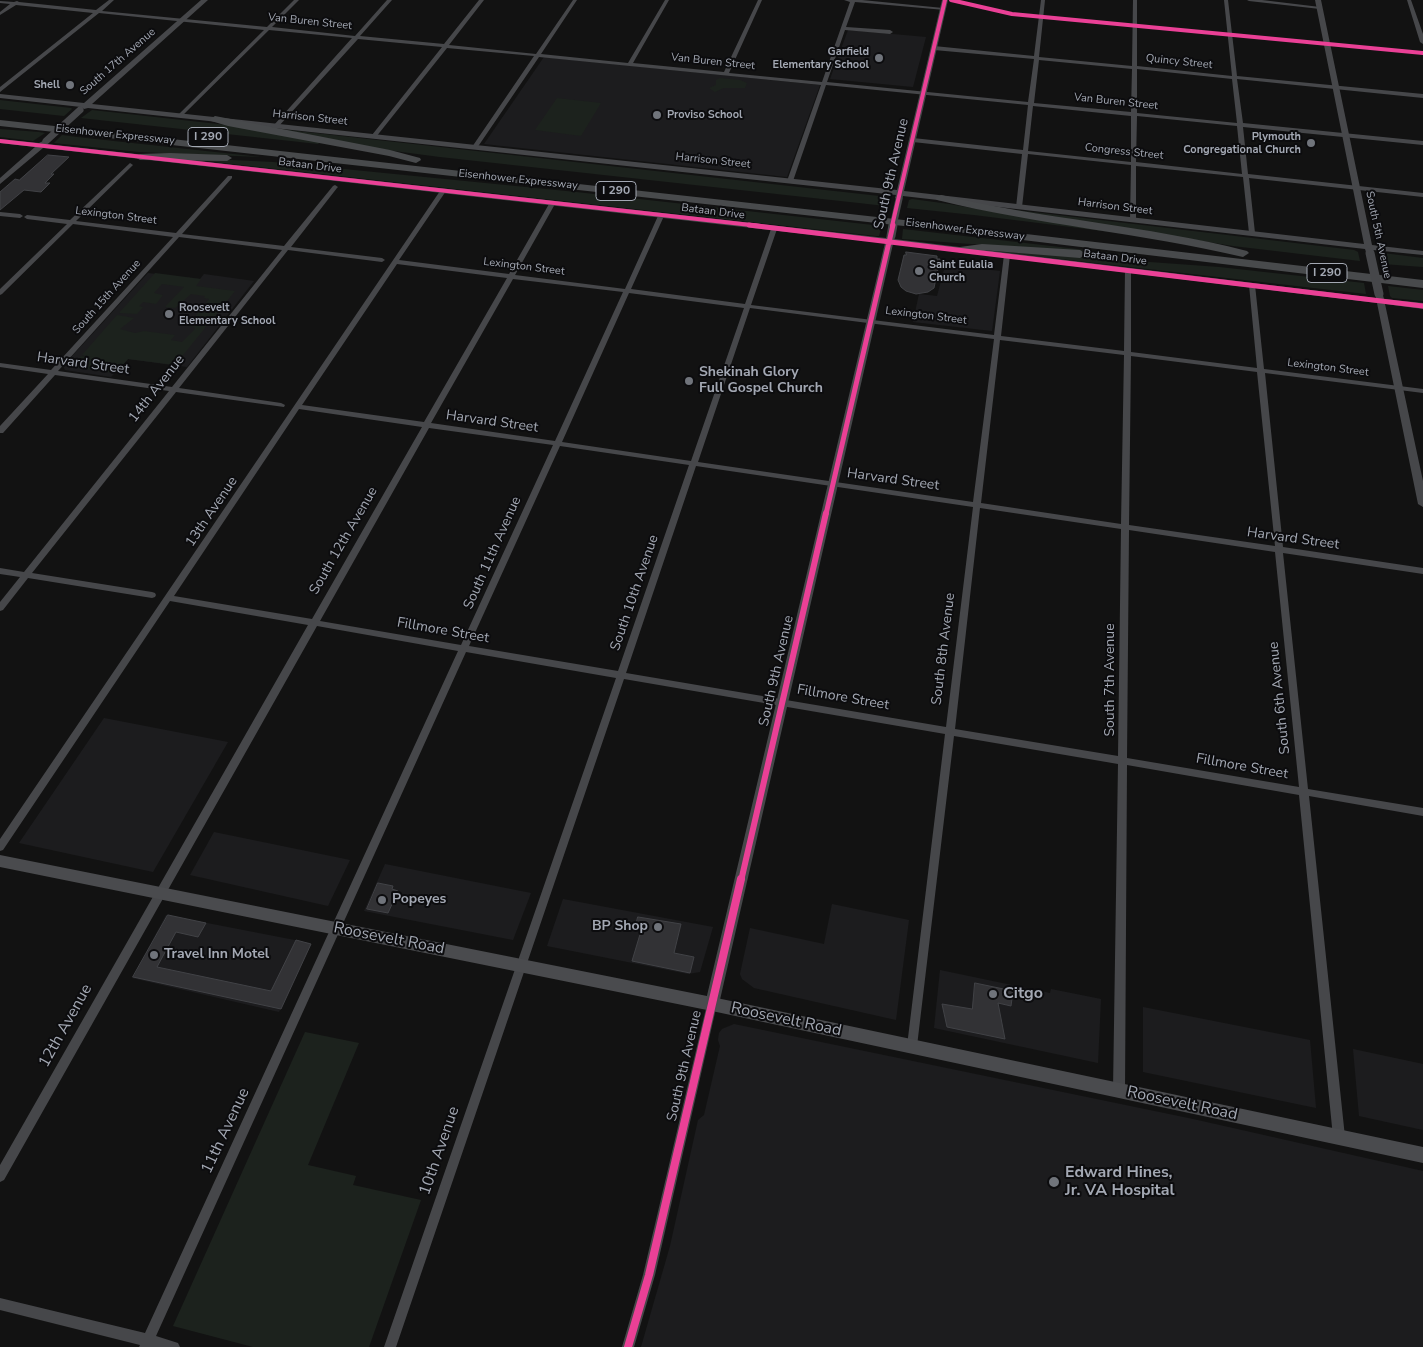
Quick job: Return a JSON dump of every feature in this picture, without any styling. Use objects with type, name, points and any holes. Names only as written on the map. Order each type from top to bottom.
[{"type":"highway","name":"Eisenhower Expressway","points":[[0,114],[1423,274]]},
{"type":"highway","points":[[216,119],[237,125],[390,153],[416,160]]},
{"type":"highway","name":"Eisenhower Expressway","points":[[0,122],[1423,284]]},
{"type":"highway","points":[[140,157],[194,156],[317,162],[344,161]]},
{"type":"highway","points":[[941,198],[982,208],[1205,244],[1243,253]]},
{"type":"highway","points":[[960,250],[982,248],[1203,263],[1232,262]]},
{"type":"main road","name":"Roosevelt Road","points":[[0,861],[712,1004],[1423,1155]]},
{"type":"street","points":[[0,90],[112,0]]},
{"type":"street","name":"South 17th Avenue","points":[[0,182],[205,0]]},
{"type":"street","points":[[180,115],[297,0]]},
{"type":"street","points":[[276,126],[390,0]]},
{"type":"street","points":[[374,136],[482,0]]},
{"type":"street","points":[[475,147],[575,0]]},
{"type":"street","points":[[630,64],[667,0]]},
{"type":"street","points":[[726,73],[760,0]]},
{"type":"street","points":[[846,0],[943,9]]},
{"type":"street","name":"South 9th Avenue","points":[[628,1347],[649,1275],[945,0]]},
{"type":"street","points":[[1019,207],[1043,0]]},
{"type":"street","points":[[1134,220],[1135,0]]},
{"type":"street","points":[[1226,0],[1252,234]]},
{"type":"street","points":[[1249,0],[1319,4]]},
{"type":"street","points":[[1409,0],[1423,42]]},
{"type":"street","points":[[790,181],[852,1]]},
{"type":"street","name":"Van Buren Street","points":[[0,2],[17,2],[1423,143]]},
{"type":"street","points":[[0,14],[17,2]]},
{"type":"street","name":"South 5th Avenue","points":[[1319,4],[1423,504]]},
{"type":"street","points":[[1413,13],[1422,14]]},
{"type":"street","points":[[843,28],[890,32]]},
{"type":"street","name":"Quincy Street","points":[[934,48],[1423,96]]},
{"type":"street","name":"Harrison Street","points":[[0,96],[83,108],[180,115],[790,181],[900,196],[941,198],[1252,234],[1370,250],[1423,253]]},
{"type":"street","name":"Congress Street","points":[[913,140],[1423,195]]},
{"type":"street","name":"Bataan Drive","points":[[0,141],[44,143],[140,157],[552,204],[774,229],[890,239],[960,250],[1252,285],[1379,297],[1423,306]]},
{"type":"street","points":[[0,293],[130,165]]},
{"type":"street","name":"South 15th Avenue","points":[[0,431],[230,177]]},
{"type":"street","name":"14th Avenue","points":[[0,608],[336,186]]},
{"type":"street","name":"13th Avenue","points":[[0,847],[444,191]]},
{"type":"street","name":"South 12th Avenue","points":[[160,893],[552,204]]},
{"type":"street","name":"Lexington Street","points":[[0,214],[382,260]]},
{"type":"street","name":"South 11th Avenue","points":[[337,928],[661,216]]},
{"type":"street","name":"South 10th Avenue","points":[[521,965],[774,229]]},
{"type":"street","name":"South 8th Avenue","points":[[912,1046],[1007,255]]},
{"type":"street","name":"Lexington Street","points":[[397,262],[1423,391]]},
{"type":"street","name":"South 7th Avenue","points":[[1119,1090],[1128,270]]},
{"type":"street","name":"South 6th Avenue","points":[[1252,285],[1339,1137]]},
{"type":"street","name":"Harvard Street","points":[[0,365],[281,405]]},
{"type":"street","name":"Harvard Street","points":[[299,407],[694,463],[1423,571]]},
{"type":"street","points":[[0,571],[152,595]]},
{"type":"street","name":"Fillmore Street","points":[[168,598],[1423,812]]},
{"type":"street","name":"12th Avenue","points":[[0,1176],[160,893]]},
{"type":"street","name":"11th Avenue","points":[[147,1344],[337,928]]},
{"type":"street","name":"10th Avenue","points":[[390,1347],[521,965]]},
{"type":"street","points":[[0,1304],[147,1344],[174,1347]]},
{"type":"shaded area","name":"Garfield Elementary School","points":[[848,30],[926,37],[913,87],[830,79]]},
{"type":"shaded area","name":"Proviso School","points":[[544,57],[820,85],[787,177],[484,144]]},
{"type":"shaded area","points":[[720,78],[740,80],[747,83],[745,88],[724,88],[715,92],[709,88],[716,85],[716,80]]},
{"type":"shaded area","points":[[557,98],[601,103],[581,136],[535,130]]},
{"type":"shaded area","points":[[0,100],[72,109],[64,116],[0,109]]},
{"type":"shaded area","points":[[92,110],[227,125],[320,142],[318,144],[81,118]]},
{"type":"shaded area","points":[[261,127],[888,197],[886,206],[440,157],[379,149]]},
{"type":"shaded area","points":[[0,129],[45,133],[33,141],[0,137]]},
{"type":"shaded area","points":[[62,135],[261,157],[139,152],[54,143]]},
{"type":"shaded area","points":[[170,157],[273,162],[576,192],[882,226],[879,236],[876,236]]},
{"type":"shaded area","points":[[909,200],[1111,232],[907,208]]},
{"type":"shaded area","points":[[990,207],[1354,250],[1358,252],[1360,261],[1233,246]]},
{"type":"shaded area","points":[[903,229],[1121,254],[1122,255],[902,239]]},
{"type":"shaded area","points":[[983,250],[1219,267],[1364,283],[1366,294]]},
{"type":"shaded area","points":[[1383,253],[1423,258],[1423,267],[1383,264],[1381,255]]},
{"type":"shaded area","points":[[945,266],[1000,271],[992,331],[913,322],[919,294],[937,296]]},
{"type":"shaded area","name":"Roosevelt Elementary School","points":[[148,273],[200,279],[204,274],[254,281],[187,367],[128,359],[111,377],[65,370],[63,366]]},
{"type":"shaded area","points":[[155,273],[201,279],[196,286],[235,291],[175,365],[128,359],[115,373],[70,367],[81,356],[93,357],[82,355],[117,315],[134,318],[120,329],[135,333],[144,331],[175,335],[171,340],[182,342],[195,329],[194,327],[178,324],[184,317],[194,318],[209,299],[204,298],[205,296],[191,294],[175,308],[165,307],[184,287],[162,284],[154,293],[163,295],[156,304],[143,302],[139,306],[143,307],[137,314],[119,313]]},
{"type":"shaded area","points":[[1388,286],[1423,290],[1423,301],[1392,298]]},
{"type":"shaded area","points":[[104,718],[228,742],[153,872],[19,843]]},
{"type":"shaded area","points":[[214,832],[350,860],[328,906],[190,875]]},
{"type":"shaded area","points":[[385,864],[531,893],[513,940],[364,911]]},
{"type":"shaded area","points":[[563,899],[713,927],[700,972],[688,974],[547,946]]},
{"type":"shaded area","points":[[832,904],[909,920],[896,1020],[754,988],[742,979],[740,974],[750,928],[824,944]]},
{"type":"shaded area","points":[[166,915],[310,943],[279,1012],[132,978]]},
{"type":"shaded area","points":[[940,970],[1050,993],[1051,989],[1101,999],[1098,1063],[934,1028]]},
{"type":"shaded area","points":[[1143,1007],[1310,1040],[1316,1108],[1143,1072]]},
{"type":"shaded area","name":"Edward Hines, Jr. VA Hospital","points":[[734,1024],[1193,1119],[1423,1171],[1423,1347],[641,1347],[670,1246],[698,1120],[704,1115],[720,1046],[718,1040],[719,1033],[722,1029]]},
{"type":"shaded area","points":[[305,1032],[359,1043],[308,1165],[356,1176],[353,1185],[421,1200],[369,1347],[253,1347],[173,1326]]},
{"type":"shaded area","points":[[1353,1049],[1423,1064],[1423,1130],[1359,1116]]},
{"type":"building","points":[[48,155],[69,157],[51,174],[54,174],[45,183],[50,183],[41,192],[24,190],[0,210],[0,192],[15,179],[19,180]]},
{"type":"building","name":"Saint Eulalia Church","points":[[906,252],[937,256],[937,259],[940,259],[934,288],[928,292],[916,294],[906,291],[901,287],[898,280]]},
{"type":"building","name":"Popeyes","points":[[378,883],[393,886],[392,889],[398,891],[388,913],[367,909]]},
{"type":"building","name":"Travel Inn Motel","points":[[168,915],[206,923],[198,937],[176,932],[157,967],[271,991],[296,940],[311,944],[281,1009],[133,977]]},
{"type":"building","points":[[638,917],[681,924],[674,953],[694,957],[690,973],[632,961],[641,931],[635,930]]},
{"type":"building","points":[[975,983],[1013,991],[1011,1006],[998,1003],[1005,1039],[947,1027],[942,1004],[972,1009]]},
{"type":"cycle path","points":[[628,1347],[649,1275],[945,0]]},
{"type":"cycle path","points":[[951,0],[1012,14],[1423,53]]},
{"type":"cycle path","points":[[0,141],[907,243],[1423,306]]},
{"type":"place","name":"Garfield Elementary School","points":[[879,58]]},
{"type":"place","name":"Shell","points":[[70,85]]},
{"type":"place","name":"Proviso School","points":[[657,115]]},
{"type":"place","name":"Plymouth Congregational Church","points":[[1311,143]]},
{"type":"place","name":"Saint Eulalia Church","points":[[919,271]]},
{"type":"place","name":"Roosevelt Elementary School","points":[[169,314]]},
{"type":"place","name":"Shekinah Glory Full Gospel Church","points":[[689,381]]},
{"type":"place","name":"Popeyes","points":[[382,900]]},
{"type":"place","name":"BP Shop","points":[[658,927]]},
{"type":"place","name":"Travel Inn Motel","points":[[154,955]]},
{"type":"place","name":"Citgo","points":[[993,994]]},
{"type":"place","name":"Edward Hines, Jr. VA Hospital","points":[[1054,1182]]}]
